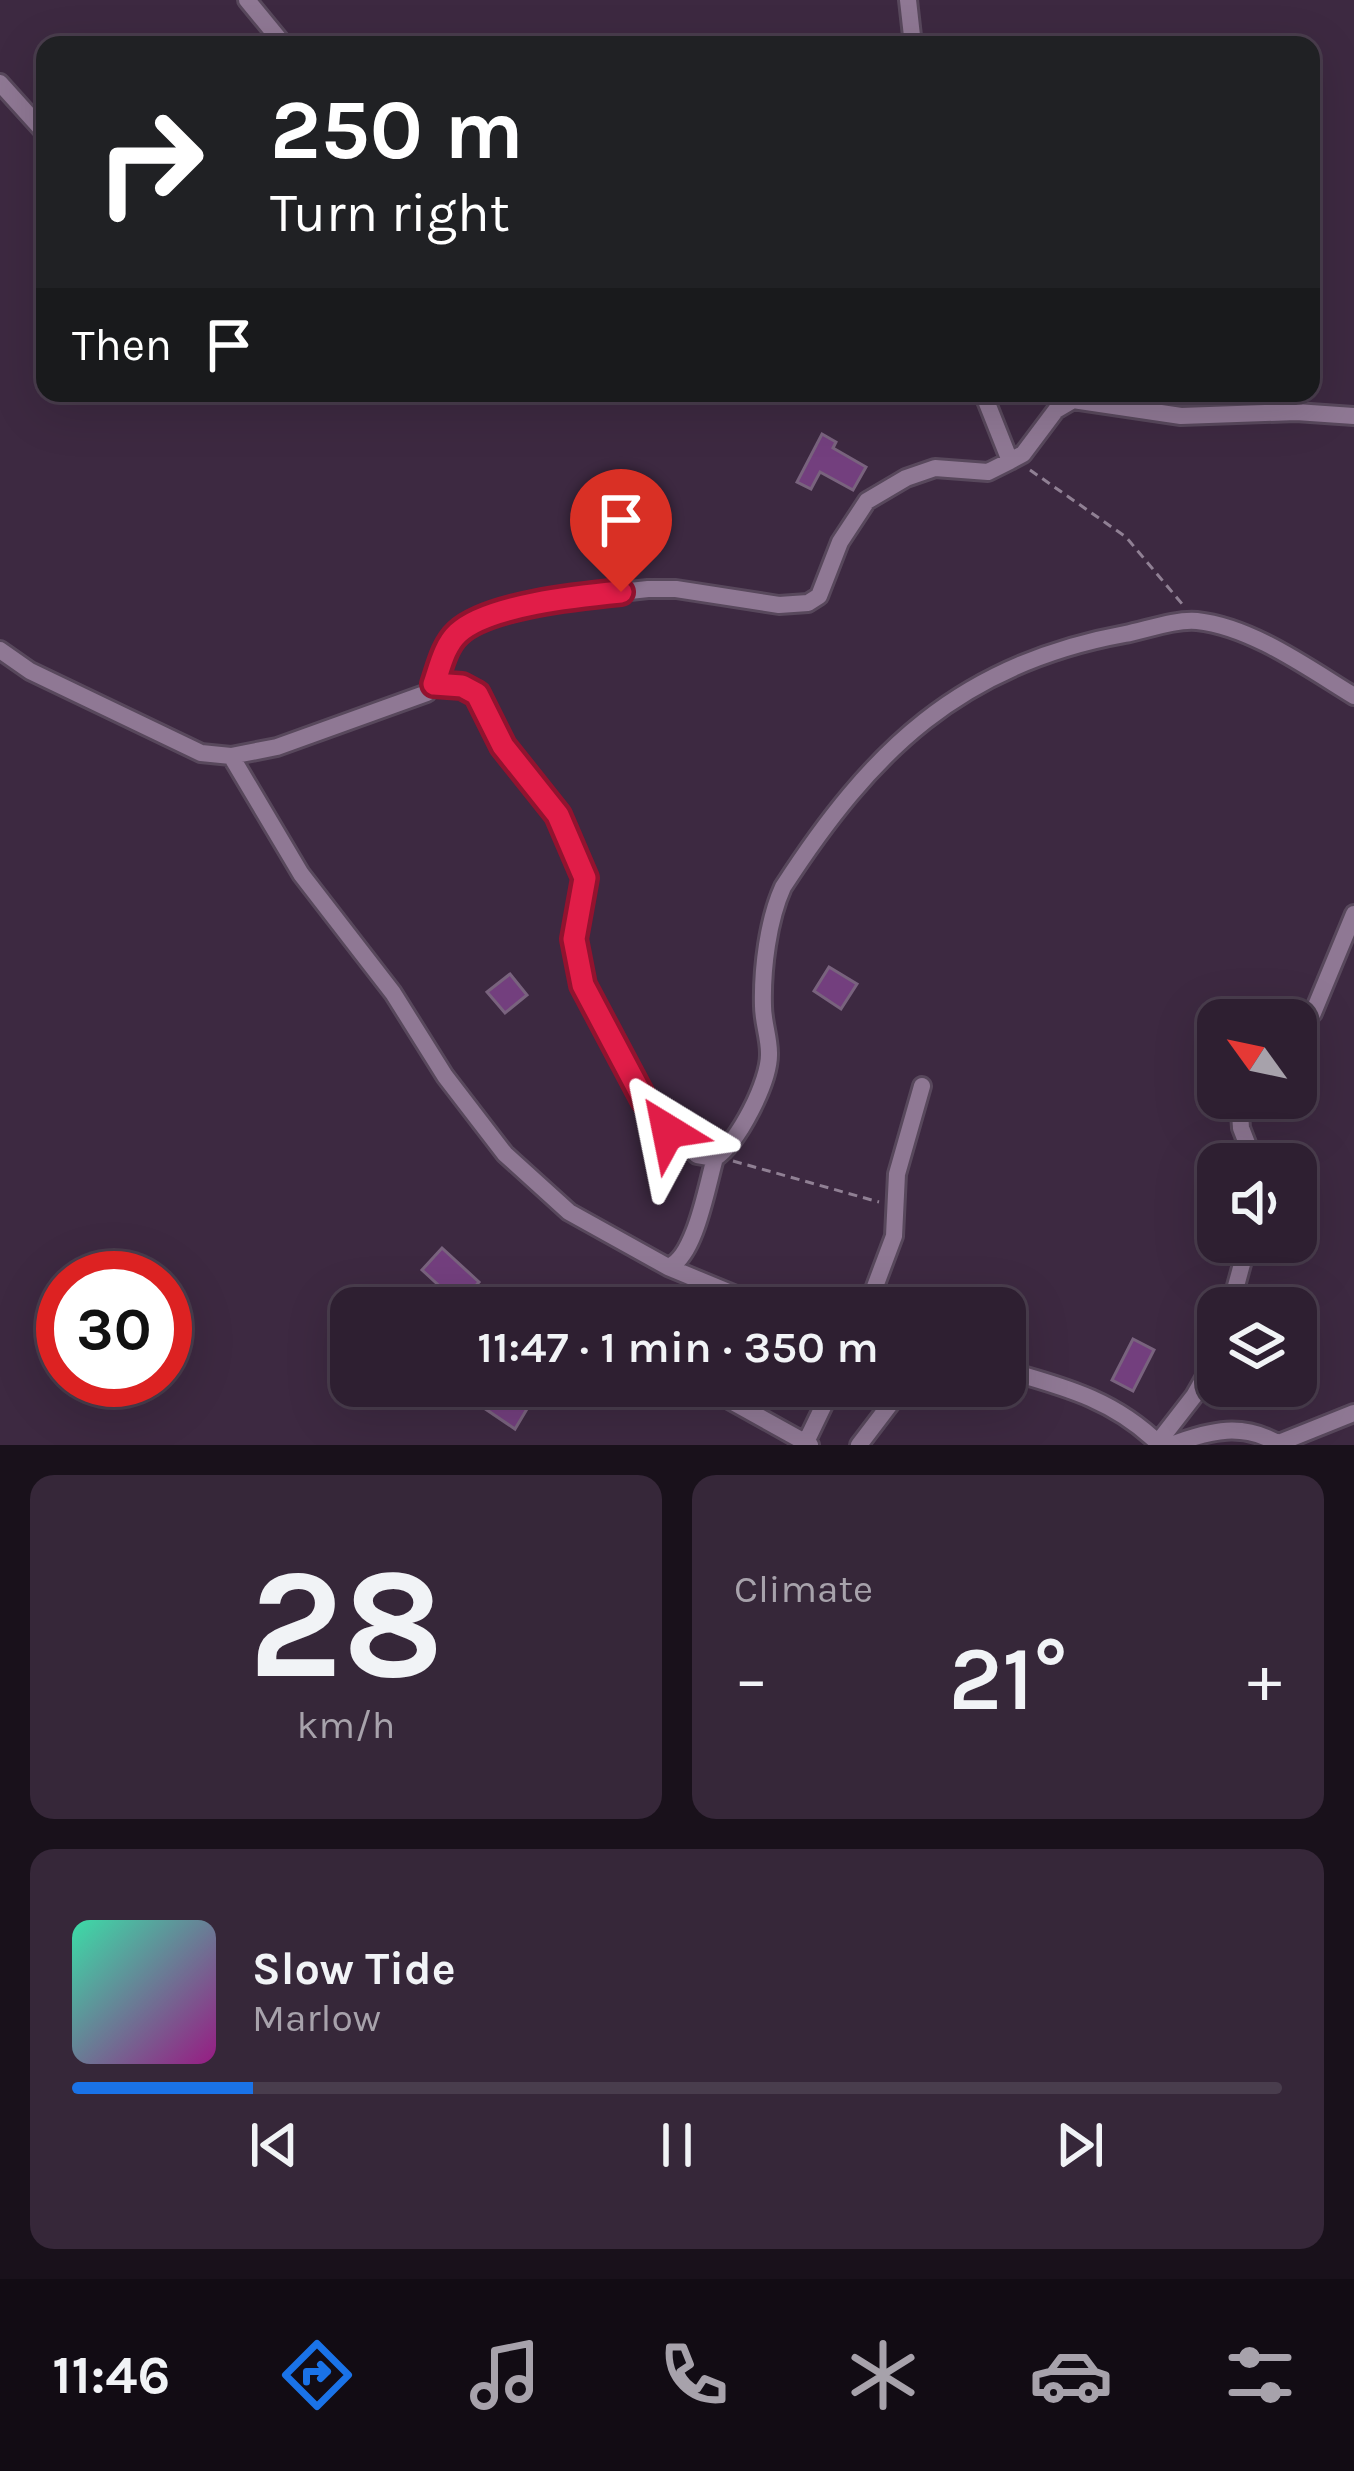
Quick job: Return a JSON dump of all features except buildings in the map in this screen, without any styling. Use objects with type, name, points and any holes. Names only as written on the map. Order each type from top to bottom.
[{"type":"street","points":[[247,0],[277,36]]},
{"type":"street","points":[[908,0],[913,36]]},
{"type":"street","points":[[0,83],[36,123]]},
{"type":"street","points":[[987,402],[1010,461]]},
{"type":"street","points":[[0,650],[30,671],[201,753],[231,756],[311,737],[355,716],[427,693],[446,649],[459,632],[479,621],[566,598],[676,589],[779,605],[808,603],[819,596],[840,542],[867,501],[906,478],[935,468],[988,472],[1023,454],[1056,410],[1070,402]]},
{"type":"street","points":[[1086,402],[1181,416],[1262,412],[1354,416]]},
{"type":"street","points":[[1257,402],[1262,412]]},
{"type":"street","points":[[668,1267],[678,1263],[689,1248],[716,1158],[732,1147],[767,1071],[770,1054],[763,1004],[774,906],[807,849],[881,756],[974,684],[1084,641],[1195,621],[1282,653],[1354,695]]},
{"type":"street","points":[[434,684],[462,686],[477,694],[503,746],[558,815],[585,878],[574,939],[583,985],[655,1115],[697,1155],[716,1158]]},
{"type":"street","points":[[231,756],[301,874],[505,1154],[569,1212],[668,1267],[716,1287]]},
{"type":"street","points":[[1317,1003],[1354,914]]},
{"type":"street","points":[[875,1287],[894,1236],[902,1153],[922,1086]]},
{"type":"street","points":[[1026,1377],[1101,1400],[1134,1419],[1161,1444]]},
{"type":"street","points":[[1161,1444],[1197,1391]]},
{"type":"street","points":[[742,1407],[808,1444],[824,1407]]},
{"type":"street","points":[[859,1445],[888,1407]]},
{"type":"street","points":[[1161,1444],[1238,1429],[1277,1444],[1354,1413]]},
{"type":"path","points":[[1010,461],[1058,485],[1126,537],[1195,621]]},
{"type":"path","points":[[716,1158],[819,1183],[897,1211]]},
{"type":"route","points":[[621,592],[566,598],[479,621],[459,632],[446,649],[434,684],[462,686],[477,694],[503,746],[558,815],[585,878],[574,939],[574,958],[583,985],[644,1100],[668,1131]]}]
